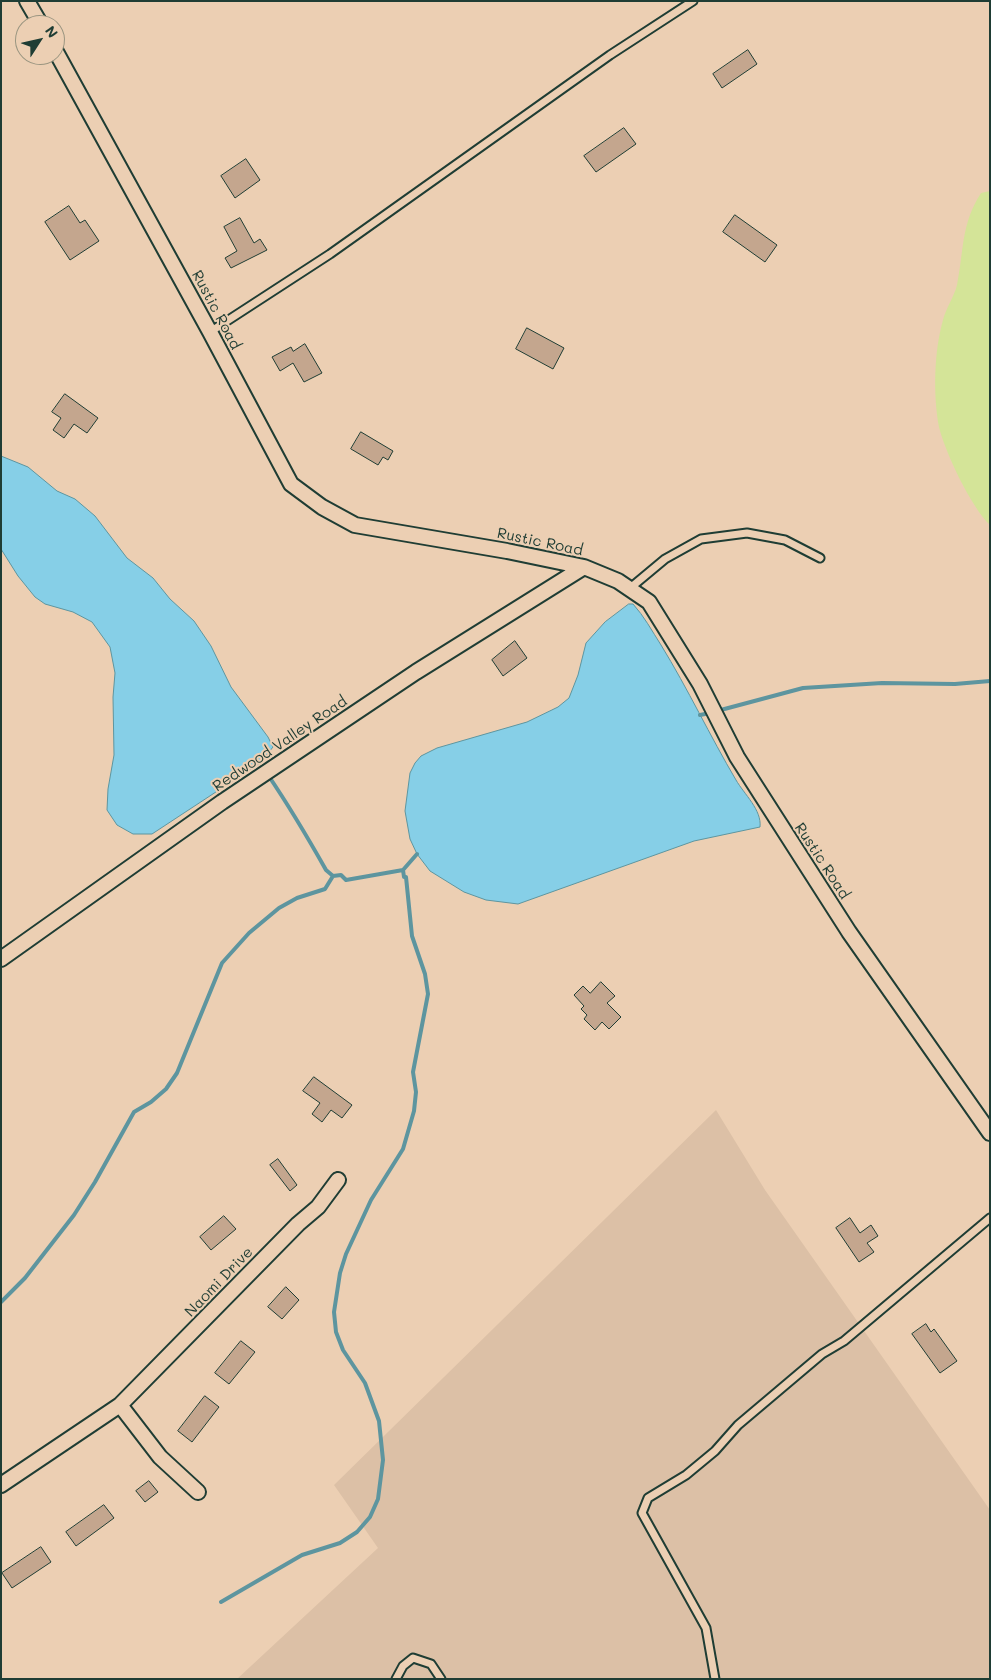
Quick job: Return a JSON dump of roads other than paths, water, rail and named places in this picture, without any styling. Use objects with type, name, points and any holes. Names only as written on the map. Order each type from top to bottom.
[{"type":"street","points":[[27,1],[35,15]]},
{"type":"street","name":"Rustic Road","points":[[63,65],[291,484],[322,507],[355,525],[507,551],[584,567],[618,581],[649,602],[700,684],[736,757],[757,790],[849,932],[990,1133]]},
{"type":"street","name":"Redwood Valley Road","points":[[1,959],[238,791],[416,672],[584,567]]},
{"type":"street","name":"Naomi Drive","points":[[1,1485],[120,1405],[318,1207],[338,1180]]},
{"type":"street","points":[[120,1405],[160,1457],[198,1492]]},
{"type":"lane","points":[[210,332],[330,254],[610,55],[692,1]]},
{"type":"lane","points":[[629,589],[665,559],[701,539],[747,533],[785,540],[820,558]]},
{"type":"lane","points":[[716,1679],[706,1628],[642,1514],[648,1498],[686,1475],[715,1451],[738,1425],[822,1354],[844,1341],[990,1218]]},
{"type":"lane","points":[[396,1679],[402,1666],[413,1658],[431,1664],[441,1679]]},
{"type":"water","points":[[1,456],[28,467],[57,491],[75,499],[95,516],[127,558],[153,578],[170,599],[194,621],[211,646],[231,687],[268,737],[273,747],[260,763],[152,834],[133,834],[117,825],[107,810],[108,789],[114,755],[113,697],[115,673],[110,647],[92,622],[73,612],[45,604],[35,597],[18,576],[1,549]]},
{"type":"water","points":[[629,604],[633,604],[641,614],[671,662],[726,763],[752,802],[758,814],[760,827],[694,841],[518,904],[486,900],[464,892],[430,871],[417,854],[410,839],[405,811],[410,773],[415,763],[421,756],[437,748],[527,722],[558,707],[569,698],[578,675],[586,643],[605,622]]},
{"type":"waterway","points":[[717,711],[803,688],[882,683],[955,684],[990,681]]},
{"type":"waterway","points":[[700,715],[710,713]]},
{"type":"waterway","points":[[268,775],[326,870],[333,876],[341,875],[346,880],[403,870],[417,854]]},
{"type":"waterway","points":[[221,1602],[302,1555],[340,1543],[357,1532],[370,1517],[378,1499],[383,1460],[379,1421],[365,1383],[343,1350],[336,1332],[334,1312],[340,1273],[346,1254],[371,1200],[403,1149],[414,1111],[416,1092],[413,1072],[428,994],[425,974],[412,936],[406,877],[404,877],[403,870]]},
{"type":"waterway","points":[[1,1302],[25,1278],[74,1215],[95,1182],[134,1112],[151,1102],[166,1089],[177,1073],[222,963],[249,933],[279,908],[297,898],[325,889],[333,876]]}]
